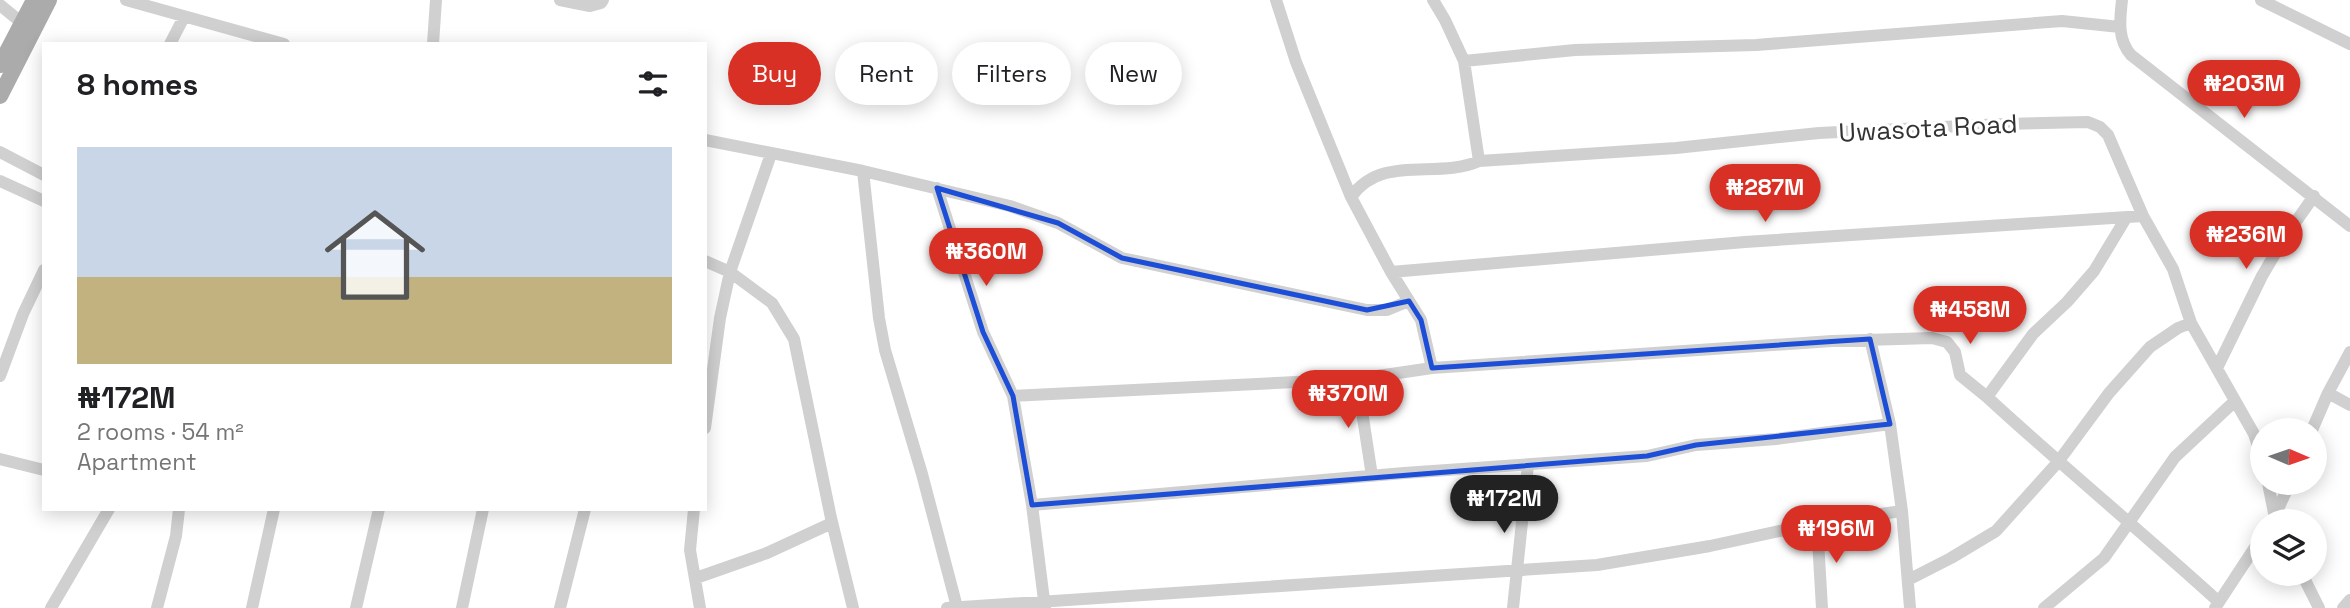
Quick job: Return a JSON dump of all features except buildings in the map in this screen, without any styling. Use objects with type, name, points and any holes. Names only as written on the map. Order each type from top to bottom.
[{"type":"main road","points":[[0,65],[34,0]]},
{"type":"main road","points":[[0,96],[49,0]]},
{"type":"street","points":[[126,0],[277,42]]},
{"type":"street","points":[[433,42],[436,0]]},
{"type":"street","points":[[560,0],[590,6],[603,0]]},
{"type":"street","points":[[1276,0],[1296,62],[1351,197],[1391,272],[1421,320],[1432,368]]},
{"type":"street","points":[[1433,0],[1464,61],[1479,161]]},
{"type":"street","points":[[2122,0],[2120,27],[2126,49],[2131,55],[2350,226]]},
{"type":"street","points":[[2261,0],[2350,44]]},
{"type":"street","points":[[0,5],[22,23]]},
{"type":"street","points":[[171,42],[184,17]]},
{"type":"street","points":[[1464,61],[1575,50],[1756,45],[2062,21],[2120,27]]},
{"type":"street","name":"Uwasota Road","points":[[1351,197],[1360,185],[1381,174],[1409,169],[1465,168],[1479,161],[1676,148],[1819,134],[2088,122],[2100,127],[2108,135],[2143,216],[2173,269],[2191,323],[2250,427]]},
{"type":"street","points":[[707,140],[863,171],[1010,206],[1058,223],[1122,258],[1367,310],[1387,310],[1409,301]]},
{"type":"street","points":[[0,152],[42,174]]},
{"type":"street","points":[[707,413],[720,318],[730,272],[771,154]]},
{"type":"street","points":[[863,171],[885,350],[922,474],[957,607]]},
{"type":"street","points":[[0,181],[42,200]]},
{"type":"street","points":[[937,188],[983,332],[1013,396],[1032,505],[1044,604]]},
{"type":"street","points":[[2217,368],[2262,276],[2314,196]]},
{"type":"street","points":[[1391,272],[1745,242],[2143,216]]},
{"type":"street","points":[[1987,397],[2033,334],[2067,302],[2094,271],[2126,218]]},
{"type":"street","points":[[707,262],[730,272],[772,303],[794,339],[832,523],[853,608]]},
{"type":"street","points":[[0,376],[23,314],[42,274]]},
{"type":"street","points":[[1908,580],[1996,531],[2057,462],[2109,393],[2150,347],[2178,328],[2191,323]]},
{"type":"street","points":[[1013,396],[1357,379],[1432,368],[1870,339],[1938,338],[1947,342],[1955,352],[1961,375],[2057,462],[2129,521],[2217,605],[2250,556]]},
{"type":"street","points":[[1870,339],[1891,424],[1910,608]]},
{"type":"street","points":[[2317,418],[2350,352]]},
{"type":"street","points":[[1357,379],[1372,476]]},
{"type":"street","points":[[2328,393],[2350,405]]},
{"type":"street","points":[[2045,608],[2104,558],[2175,457],[2235,401]]},
{"type":"street","points":[[1032,505],[1647,456],[1696,445],[1776,439],[1891,424]]},
{"type":"street","points":[[0,459],[42,470]]},
{"type":"street","points":[[1513,608],[1528,465]]},
{"type":"street","points":[[51,608],[108,511]]},
{"type":"street","points":[[157,608],[176,537],[179,511]]},
{"type":"street","points":[[252,608],[274,511]]},
{"type":"street","points":[[356,608],[379,511]]},
{"type":"street","points":[[462,608],[483,511]]},
{"type":"street","points":[[560,608],[584,511]]},
{"type":"street","points":[[694,511],[691,550],[701,608]]},
{"type":"street","points":[[947,608],[1044,604],[1597,565],[1710,546],[1816,523],[1902,511]]},
{"type":"street","points":[[696,578],[767,553],[832,523]]},
{"type":"street","points":[[1816,523],[1822,608]]},
{"type":"street","points":[[2308,586],[2319,608]]},
{"type":"street","points":[[2343,608],[2350,600]]},
{"type":"highlighted area","points":[[937,188],[1058,223],[1122,258],[1367,310],[1409,301],[1421,320],[1432,368],[1870,339],[1890,424],[1696,445],[1647,456],[1032,505],[1013,396],[983,332]]}]
